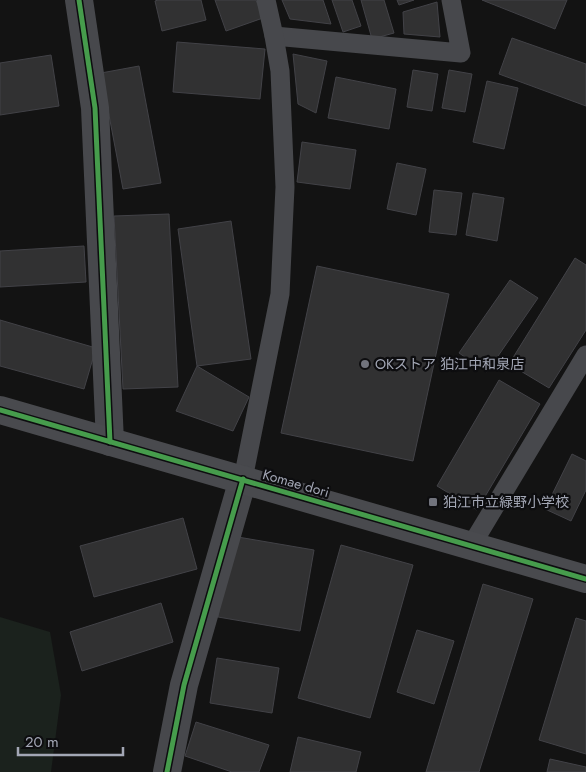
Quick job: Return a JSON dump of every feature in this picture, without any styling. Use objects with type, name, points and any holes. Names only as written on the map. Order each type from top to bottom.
[{"type":"main road","name":"Komae dori","points":[[0,410],[586,579]]},
{"type":"street","points":[[79,0],[95,108],[110,442]]},
{"type":"street","points":[[167,772],[184,685],[243,479]]},
{"type":"lane","points":[[243,479],[280,294],[285,187],[280,71],[266,0]]},
{"type":"lane","points":[[274,36],[462,53],[451,0]]},
{"type":"lane","points":[[471,546],[586,355]]},
{"type":"shaded area","points":[[0,617],[50,632],[61,695],[51,772],[0,772]]},
{"type":"building","points":[[201,0],[206,20],[162,31],[155,1]]},
{"type":"building","points":[[215,0],[256,0],[263,18],[226,31]]},
{"type":"building","points":[[282,0],[323,0],[331,24],[290,19]]},
{"type":"building","points":[[332,0],[352,0],[361,26],[343,32]]},
{"type":"building","points":[[361,0],[384,0],[394,33],[372,39]]},
{"type":"building","points":[[397,0],[414,0],[399,5]]},
{"type":"building","points":[[482,0],[567,0],[555,29]]},
{"type":"building","points":[[437,2],[440,37],[404,34],[403,12]]},
{"type":"building","points":[[512,38],[586,64],[586,106],[499,74]]},
{"type":"building","points":[[177,42],[265,49],[260,99],[173,92]]},
{"type":"building","points":[[293,54],[327,61],[316,113],[298,104]]},
{"type":"building","points":[[51,55],[59,106],[0,115],[0,63]]},
{"type":"building","points":[[139,66],[161,183],[123,189],[101,73]]},
{"type":"building","points":[[413,70],[438,74],[432,111],[407,107]]},
{"type":"building","points":[[449,70],[472,74],[465,112],[442,108]]},
{"type":"building","points":[[336,77],[396,89],[389,129],[328,118]]},
{"type":"building","points":[[487,81],[518,88],[504,149],[473,142]]},
{"type":"building","points":[[302,142],[356,150],[350,189],[297,182]]},
{"type":"building","points":[[397,163],[426,169],[416,215],[387,209]]},
{"type":"building","points":[[434,190],[462,193],[456,235],[429,232]]},
{"type":"building","points":[[473,193],[504,198],[497,241],[466,235]]},
{"type":"building","points":[[169,214],[178,387],[123,389],[114,216]]},
{"type":"building","points":[[231,221],[251,359],[197,366],[178,229]]},
{"type":"building","points":[[84,246],[86,282],[0,287],[0,251]]},
{"type":"building","points":[[575,258],[586,265],[586,330],[549,388],[509,364]]},
{"type":"building","name":"OKストア 狛江中和泉店","points":[[317,266],[449,294],[413,461],[281,433]]},
{"type":"building","points":[[510,280],[538,298],[487,372],[459,353]]},
{"type":"building","points":[[0,320],[96,348],[84,389],[0,366]]},
{"type":"building","points":[[197,366],[249,397],[233,431],[176,411]]},
{"type":"building","points":[[499,380],[540,404],[477,510],[437,486]]},
{"type":"building","points":[[572,454],[586,461],[586,490],[571,521],[545,509]]},
{"type":"building","points":[[183,518],[197,569],[94,597],[80,546]]},
{"type":"building","points":[[232,536],[314,550],[300,631],[218,617]]},
{"type":"building","points":[[341,545],[413,565],[370,718],[298,698]]},
{"type":"building","points":[[483,584],[533,599],[479,772],[426,772]]},
{"type":"building","points":[[161,603],[173,642],[82,671],[70,632]]},
{"type":"building","points":[[576,618],[586,621],[586,754],[539,740]]},
{"type":"building","points":[[417,630],[454,641],[434,704],[397,692]]},
{"type":"building","points":[[217,658],[279,668],[272,713],[210,703]]},
{"type":"building","points":[[196,722],[269,745],[259,772],[232,772],[185,756]]},
{"type":"building","points":[[298,737],[361,752],[356,772],[290,772]]},
{"type":"building","points":[[550,759],[586,767],[586,772],[547,772]]},
{"type":"cycle path","points":[[79,0],[95,108],[110,442]]},
{"type":"cycle path","points":[[0,410],[586,579]]},
{"type":"cycle path","points":[[167,772],[184,685],[243,479]]},
{"type":"place","name":"OKストア 狛江中和泉店","points":[[365,364]]},
{"type":"place","name":"狛江市立緑野小学校","points":[[433,502]]}]
